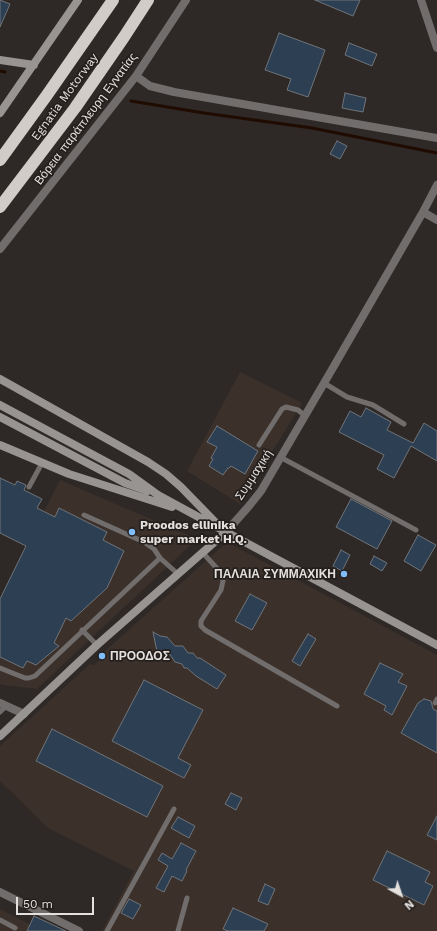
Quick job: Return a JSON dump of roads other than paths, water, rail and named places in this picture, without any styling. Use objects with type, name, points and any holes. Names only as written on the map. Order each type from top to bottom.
[{"type":"highway","name":"Egnatia Motorway","points":[[0,160],[113,0]]},
{"type":"highway","name":"Egnatia Motorway","points":[[0,207],[75,108],[148,0]]},
{"type":"street","points":[[0,113],[78,0]]},
{"type":"street","name":"Βόρεια παράπλευρη Εγνατίας","points":[[0,249],[136,76],[186,0]]},
{"type":"street","points":[[421,0],[437,48]]},
{"type":"street","points":[[0,60],[34,65]]},
{"type":"street","points":[[136,76],[150,86],[174,92],[437,138]]},
{"type":"street","name":"Συμμαχική","points":[[0,736],[97,645],[226,532],[249,506],[260,491],[305,416],[423,212],[437,185]]},
{"type":"street","points":[[423,212],[437,220]]},
{"type":"street","points":[[0,379],[148,462],[166,474],[226,532]]},
{"type":"street","points":[[0,405],[129,474],[158,495],[190,513],[437,645]]},
{"type":"street","points":[[0,417],[125,483],[158,495]]},
{"type":"street","points":[[0,445],[76,476],[190,513]]},
{"type":"street","points":[[2,707],[24,714]]},
{"type":"street","points":[[0,892],[79,931]]},
{"type":"lane","points":[[324,383],[347,397],[373,405],[404,424]]},
{"type":"lane","points":[[259,445],[282,409],[286,407],[298,410],[305,416]]},
{"type":"lane","points":[[280,457],[416,530]]},
{"type":"lane","points":[[29,487],[42,463]]},
{"type":"lane","points":[[84,514],[144,542],[178,574]]},
{"type":"lane","points":[[203,553],[222,574],[223,581],[221,590],[201,621],[205,630],[337,706]]},
{"type":"lane","points":[[0,668],[29,678],[38,673],[160,558]]},
{"type":"lane","points":[[82,630],[97,645]]},
{"type":"lane","points":[[107,931],[174,809]]},
{"type":"lane","points":[[178,931],[187,898]]},
{"type":"lane","points":[[0,920],[15,928]]},
{"type":"waterway","points":[[0,71],[5,72]]},
{"type":"waterway","points":[[131,101],[312,128],[437,153]]},
{"type":"place","name":"Proodos ellinika super market H.Q.","points":[[132,532]]},
{"type":"place","name":"ΠΑΛΑΙΑ ΣΥΜΜΑΧΙΚΗ","points":[[344,574]]},
{"type":"place","name":"ΠΡΟΟΔΟΣ","points":[[102,656]]}]
